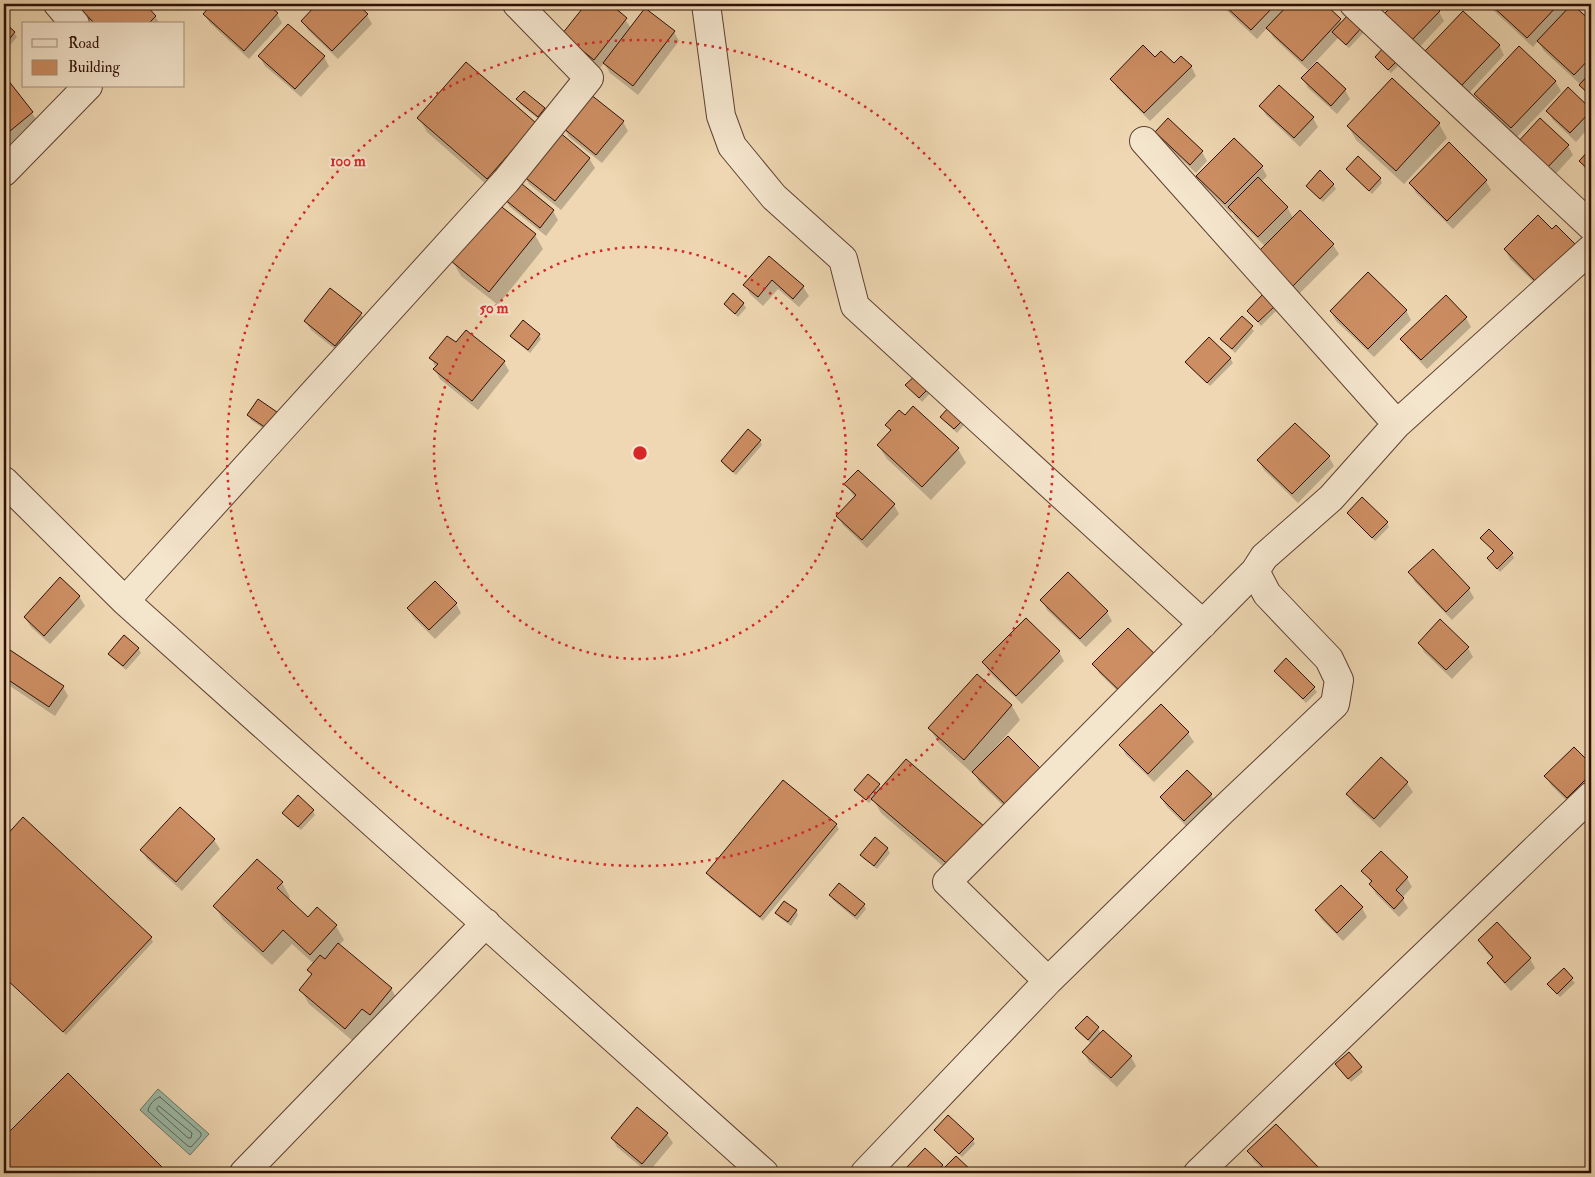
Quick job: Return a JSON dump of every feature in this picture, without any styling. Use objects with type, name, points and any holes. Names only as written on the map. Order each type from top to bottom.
[{"type":"street","points":[[58,4],[73,22]]},
{"type":"street","points":[[125,602],[506,181],[589,78],[517,4]]},
{"type":"street","points":[[706,4],[721,116],[732,146],[774,197],[843,259],[854,306],[1203,624]]},
{"type":"street","points":[[1354,4],[1591,226]]},
{"type":"street","points":[[4,172],[86,88]]},
{"type":"street","points":[[1144,141],[1397,424]]},
{"type":"street","points":[[1048,981],[947,882],[1255,571],[1264,557],[1331,498],[1397,424],[1591,249]]},
{"type":"street","points":[[4,481],[125,602],[764,1173]]},
{"type":"street","points":[[865,1173],[1048,981],[1335,704],[1339,680],[1329,659],[1268,594],[1255,571]]},
{"type":"street","points":[[1198,1173],[1591,796]]},
{"type":"street","points":[[244,1173],[486,923]]},
{"type":"water","points":[[158,1089],[209,1134],[190,1155],[140,1110]]},
{"type":"building","points":[[76,4],[145,4],[156,16],[150,22],[93,22]]},
{"type":"building","points":[[212,4],[267,4],[278,13],[244,51],[203,14]]},
{"type":"building","points":[[317,4],[357,4],[368,14],[332,51],[301,21]]},
{"type":"building","points":[[586,4],[616,4],[614,7],[627,18],[594,60],[562,34]]},
{"type":"building","points":[[1223,4],[1276,4],[1251,30]]},
{"type":"building","points":[[1289,4],[1325,4],[1341,19],[1302,61],[1266,28]]},
{"type":"building","points":[[1394,4],[1432,4],[1440,11],[1410,42],[1382,16]]},
{"type":"building","points":[[1490,4],[1559,4],[1527,38]]},
{"type":"building","points":[[1572,4],[1591,21],[1591,57],[1574,75],[1537,41]]},
{"type":"building","points":[[645,8],[675,31],[633,86],[603,63]]},
{"type":"building","points":[[1463,11],[1500,45],[1462,85],[1425,51]]},
{"type":"building","points":[[1350,13],[1363,26],[1346,45],[1332,32]]},
{"type":"building","points":[[4,22],[15,32],[4,46]]},
{"type":"building","points":[[288,24],[325,56],[295,89],[258,56]]},
{"type":"building","points":[[1143,45],[1155,57],[1161,51],[1174,63],[1181,56],[1192,66],[1144,113],[1110,79]]},
{"type":"building","points":[[1385,46],[1399,59],[1388,70],[1375,57]]},
{"type":"building","points":[[1519,46],[1556,81],[1511,128],[1474,94]]},
{"type":"building","points":[[466,62],[536,123],[487,179],[417,118]]},
{"type":"building","points":[[1317,62],[1346,89],[1331,106],[1301,78]]},
{"type":"building","points":[[1591,72],[1591,96],[1579,85]]},
{"type":"building","points":[[4,75],[33,112],[4,136]]},
{"type":"building","points":[[1392,78],[1440,123],[1396,171],[1347,126]]},
{"type":"building","points":[[1279,85],[1314,117],[1294,138],[1259,106]]},
{"type":"building","points":[[1568,87],[1591,109],[1570,133],[1546,111]]},
{"type":"building","points":[[524,91],[545,108],[538,117],[516,99]]},
{"type":"building","points":[[590,94],[624,121],[596,155],[562,127]]},
{"type":"building","points":[[1168,118],[1203,151],[1190,165],[1155,132]]},
{"type":"building","points":[[1540,118],[1569,145],[1545,170],[1516,144]]},
{"type":"building","points":[[558,131],[590,158],[555,201],[522,175]]},
{"type":"building","points":[[1234,138],[1263,166],[1225,204],[1196,176]]},
{"type":"building","points":[[1449,142],[1487,180],[1447,221],[1409,183]]},
{"type":"building","points":[[1591,148],[1591,172],[1579,161]]},
{"type":"building","points":[[1358,156],[1381,178],[1369,191],[1346,169]]},
{"type":"building","points":[[1320,170],[1334,184],[1320,199],[1306,186]]},
{"type":"building","points":[[1258,177],[1288,207],[1258,237],[1228,207]]},
{"type":"building","points":[[517,180],[554,210],[540,228],[503,198]]},
{"type":"building","points":[[498,204],[536,234],[489,292],[451,261]]},
{"type":"building","points":[[1300,210],[1334,244],[1292,287],[1257,253]]},
{"type":"building","points":[[1538,215],[1552,229],[1556,225],[1577,246],[1539,285],[1504,249]]},
{"type":"building","points":[[769,256],[804,286],[793,299],[772,280],[758,297],[743,285]]},
{"type":"building","points":[[1368,272],[1407,310],[1368,349],[1330,311]]},
{"type":"building","points":[[330,288],[362,313],[335,346],[304,321]]},
{"type":"building","points":[[733,293],[744,303],[735,314],[724,304]]},
{"type":"building","points":[[1263,294],[1275,306],[1258,322],[1247,311]]},
{"type":"building","points":[[1446,295],[1467,317],[1421,360],[1400,339]]},
{"type":"building","points":[[1242,316],[1253,326],[1232,349],[1220,339]]},
{"type":"building","points":[[523,320],[540,334],[528,350],[510,336]]},
{"type":"building","points":[[466,330],[505,361],[472,401],[433,369],[438,364],[429,358],[447,336],[456,342]]},
{"type":"building","points":[[1209,337],[1231,358],[1207,383],[1185,362]]},
{"type":"building","points":[[917,374],[930,387],[919,398],[905,385]]},
{"type":"building","points":[[258,399],[277,412],[266,428],[247,415]]},
{"type":"building","points":[[913,406],[959,448],[922,487],[877,445],[891,430],[885,425],[899,410],[905,415]]},
{"type":"building","points":[[949,407],[963,420],[954,429],[940,417]]},
{"type":"building","points":[[1295,423],[1330,456],[1292,494],[1257,460]]},
{"type":"building","points":[[748,429],[761,440],[733,472],[721,461]]},
{"type":"building","points":[[858,470],[895,504],[862,540],[836,516],[856,495],[844,484]]},
{"type":"building","points":[[1362,497],[1388,522],[1372,538],[1347,513]]},
{"type":"building","points":[[1489,529],[1513,553],[1497,569],[1487,558],[1494,551],[1480,538]]},
{"type":"building","points":[[1433,549],[1470,588],[1446,612],[1408,572]]},
{"type":"building","points":[[1068,572],[1108,611],[1080,639],[1040,600]]},
{"type":"building","points":[[60,577],[80,596],[44,636],[24,617]]},
{"type":"building","points":[[435,581],[457,603],[429,630],[407,608]]},
{"type":"building","points":[[1026,618],[1060,651],[1016,696],[982,662]]},
{"type":"building","points":[[1440,619],[1469,647],[1446,670],[1418,643]]},
{"type":"building","points":[[1128,628],[1163,662],[1127,698],[1092,664]]},
{"type":"building","points":[[124,635],[139,648],[123,666],[108,654]]},
{"type":"building","points":[[4,646],[64,686],[49,707],[4,677]]},
{"type":"building","points":[[1286,658],[1315,687],[1303,699],[1274,671]]},
{"type":"building","points":[[977,674],[1012,705],[964,760],[928,728]]},
{"type":"building","points":[[1161,704],[1189,732],[1148,774],[1119,745]]},
{"type":"building","points":[[1008,736],[1044,772],[1009,808],[972,772]]},
{"type":"building","points":[[1574,747],[1591,764],[1591,774],[1567,798],[1544,776]]},
{"type":"building","points":[[1381,757],[1408,782],[1374,819],[1346,794]]},
{"type":"building","points":[[906,759],[985,827],[951,867],[871,799]]},
{"type":"building","points":[[1187,770],[1212,794],[1184,821],[1160,797]]},
{"type":"building","points":[[868,774],[880,784],[866,800],[854,790]]},
{"type":"building","points":[[783,780],[837,824],[760,917],[706,873]]},
{"type":"building","points":[[298,795],[314,810],[298,827],[282,813]]},
{"type":"building","points":[[180,807],[215,839],[176,882],[140,850]]},
{"type":"building","points":[[23,817],[152,937],[63,1032],[4,977],[4,838]]},
{"type":"building","points":[[875,837],[888,848],[874,866],[860,855]]},
{"type":"building","points":[[1381,851],[1408,877],[1396,890],[1404,898],[1394,909],[1369,884],[1372,881],[1361,871]]},
{"type":"building","points":[[257,859],[283,882],[277,888],[308,917],[317,907],[337,925],[310,955],[283,930],[263,952],[213,906]]},
{"type":"building","points":[[839,883],[865,904],[855,916],[829,895]]},
{"type":"building","points":[[1341,885],[1363,907],[1337,933],[1315,910]]},
{"type":"building","points":[[784,901],[797,910],[788,922],[775,913]]},
{"type":"building","points":[[1497,922],[1531,958],[1505,983],[1487,963],[1493,957],[1478,940]]},
{"type":"building","points":[[338,943],[392,988],[370,1015],[362,1009],[345,1029],[299,990],[312,974],[307,970],[320,955],[325,959]]},
{"type":"building","points":[[1564,968],[1573,978],[1557,994],[1547,984]]},
{"type":"building","points":[[1087,1016],[1099,1027],[1088,1040],[1075,1028]]},
{"type":"building","points":[[1103,1030],[1132,1056],[1111,1078],[1082,1052]]},
{"type":"building","points":[[1349,1052],[1362,1067],[1348,1079],[1335,1064]]},
{"type":"building","points":[[68,1073],[168,1173],[4,1173],[4,1137]]},
{"type":"building","points":[[637,1107],[668,1133],[642,1164],[611,1138]]},
{"type":"building","points":[[948,1115],[974,1139],[959,1154],[934,1130]]},
{"type":"building","points":[[1276,1124],[1324,1173],[1269,1173],[1247,1151]]},
{"type":"building","points":[[925,1148],[943,1165],[935,1173],[911,1173],[906,1168]]},
{"type":"building","points":[[956,1156],[974,1173],[939,1173]]}]
